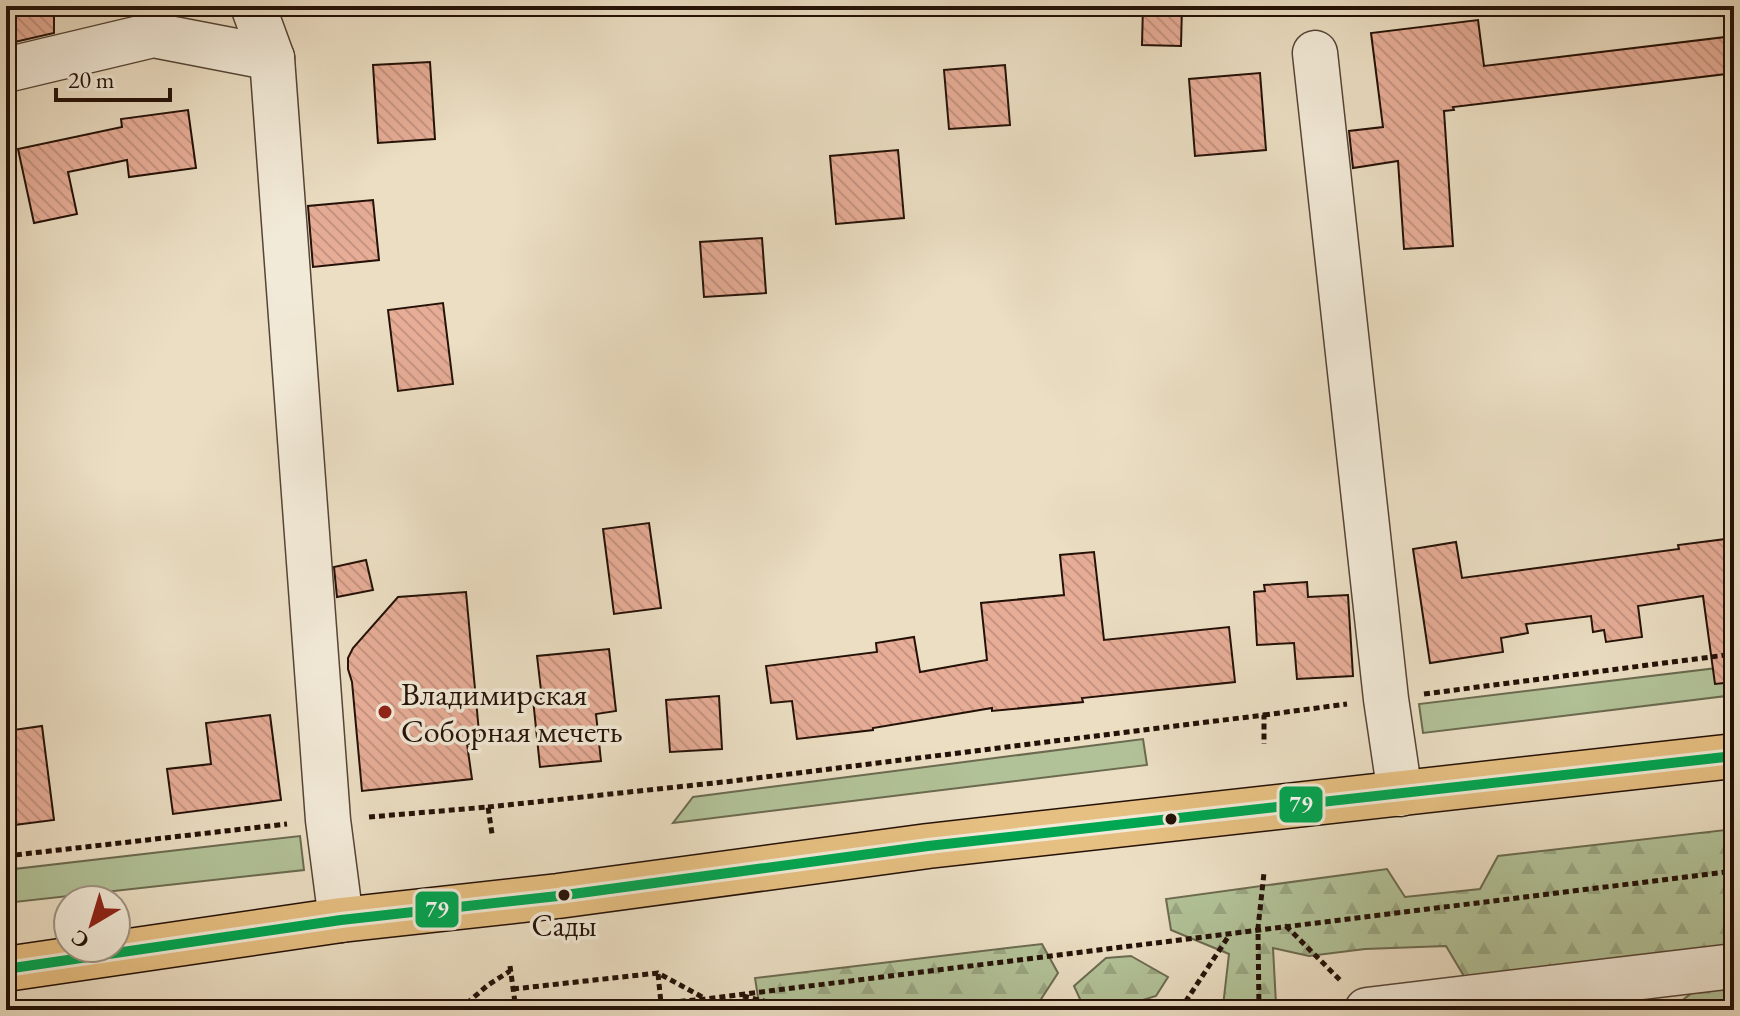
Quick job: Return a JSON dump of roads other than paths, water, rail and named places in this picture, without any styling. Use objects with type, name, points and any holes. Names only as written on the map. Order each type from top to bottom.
[{"type":"main road","points":[[6,969],[341,920],[558,896],[928,846],[1734,756]]},
{"type":"street","points":[[253,6],[272,58],[328,820],[341,920]]},
{"type":"street","points":[[6,70],[153,35],[272,58]]},
{"type":"street","points":[[1315,53],[1386,699],[1400,794]]},
{"type":"street","points":[[1369,1010],[1734,966]]},
{"type":"place","name":"Владимирская Соборная мечеть","points":[[385,712]]},
{"type":"place","name":"Сады","points":[[564,895]]}]
